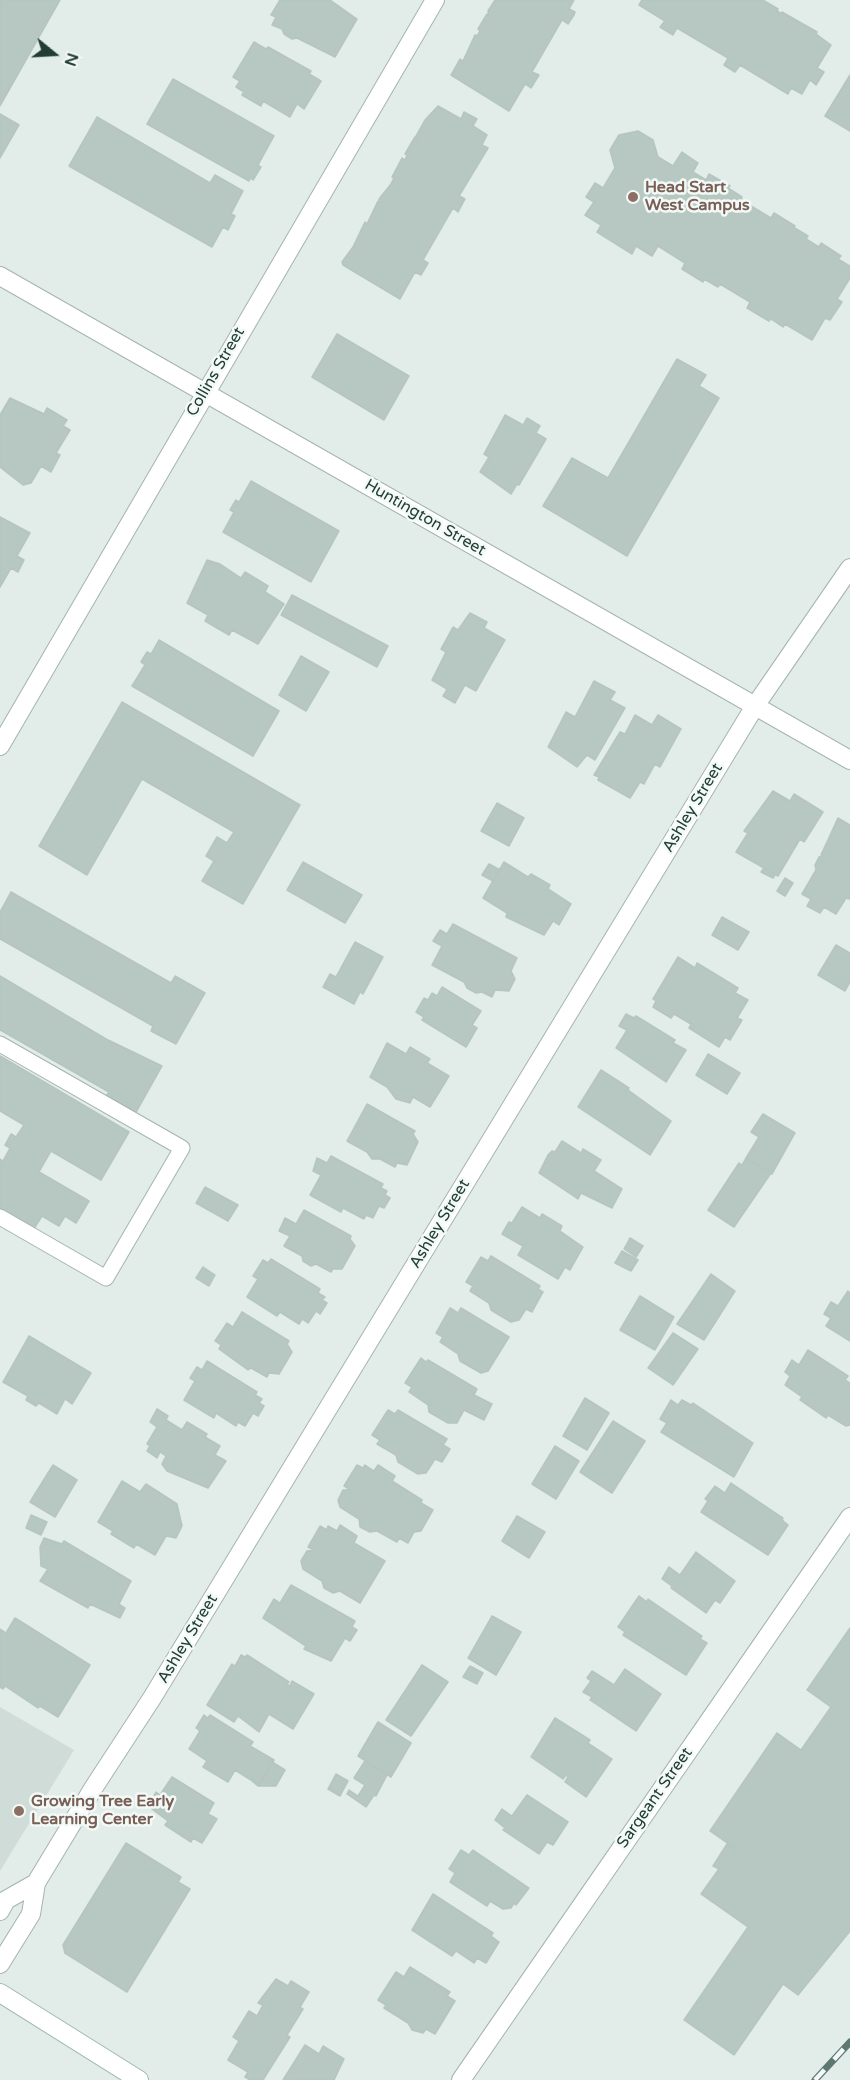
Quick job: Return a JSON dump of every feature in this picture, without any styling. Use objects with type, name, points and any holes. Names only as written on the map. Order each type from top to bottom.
[{"type":"street","name":"Collins Street","points":[[0,746],[435,0]]},
{"type":"street","name":"Huntington Street","points":[[0,276],[850,760]]},
{"type":"street","name":"Ashley Street","points":[[0,1964],[31,1914],[36,1883],[152,1698],[755,706],[850,568]]},
{"type":"street","name":"Sargeant Street","points":[[461,2080],[850,1517]]},
{"type":"street","name":"Ashley Street","points":[[0,1911],[6,1900],[36,1883]]},
{"type":"street","points":[[0,1993],[139,2080]]},
{"type":"lane","points":[[0,1044],[182,1148],[106,1278],[0,1217]]},
{"type":"shaded area","name":"Growing Tree Early Learning Center","points":[[0,1707],[74,1750],[0,1871]]},
{"type":"building","points":[[0,0],[60,0],[0,106]]},
{"type":"building","points":[[280,0],[330,0],[357,19],[335,57],[297,38],[292,39],[284,34],[282,29],[272,25],[276,17],[271,15]]},
{"type":"building","points":[[495,0],[574,0],[569,9],[575,12],[574,15],[568,24],[562,20],[532,72],[539,75],[531,88],[525,84],[509,111],[451,75],[460,59],[463,61]]},
{"type":"building","points":[[642,0],[763,0],[782,14],[782,12],[817,32],[816,34],[831,45],[817,68],[824,72],[816,85],[810,80],[802,94],[791,88],[788,94],[740,65],[735,72],[724,65],[728,58],[677,28],[673,35],[660,27],[665,21],[639,5]]},
{"type":"building","points":[[254,42],[266,49],[268,47],[311,71],[309,74],[321,81],[304,109],[297,104],[290,117],[263,101],[261,106],[242,95],[244,92],[236,87],[240,81],[233,77]]},
{"type":"building","points":[[850,75],[850,131],[825,116]]},
{"type":"building","points":[[173,79],[274,136],[258,165],[261,167],[253,180],[250,178],[249,181],[147,124]]},
{"type":"building","points":[[438,106],[461,119],[464,112],[477,119],[473,126],[487,135],[482,145],[488,148],[459,196],[465,199],[458,212],[453,208],[423,260],[428,263],[421,275],[415,272],[400,299],[343,265],[342,262],[353,247],[365,222],[367,224],[378,201],[381,203],[379,199],[391,184],[394,178],[392,177],[402,158],[405,160],[407,155],[405,154],[415,137],[417,139],[416,136],[425,120]]},
{"type":"building","points":[[0,114],[19,125],[0,158]]},
{"type":"building","points":[[97,117],[210,183],[215,175],[243,191],[231,214],[235,216],[228,230],[223,227],[212,247],[69,166]]},
{"type":"building","points":[[638,131],[653,140],[658,157],[673,166],[682,152],[698,163],[693,172],[706,180],[709,174],[730,186],[728,188],[742,197],[741,200],[771,218],[774,213],[808,236],[806,239],[819,247],[821,243],[841,256],[838,259],[850,266],[850,278],[837,299],[842,302],[830,320],[825,318],[812,340],[785,324],[783,327],[747,308],[750,302],[720,284],[718,287],[704,279],[703,282],[682,269],[685,263],[658,246],[652,256],[636,246],[632,254],[597,232],[601,225],[585,215],[594,202],[586,197],[595,183],[603,188],[615,168],[610,150],[619,135]]},
{"type":"building","points":[[337,334],[409,376],[384,420],[312,377]]},
{"type":"building","points":[[677,359],[706,375],[699,386],[719,398],[627,556],[543,506],[572,458],[608,478]]},
{"type":"building","points":[[10,398],[44,414],[47,408],[67,420],[63,426],[70,430],[56,453],[60,455],[51,472],[41,466],[31,483],[23,485],[0,467],[0,415]]},
{"type":"building","points":[[505,415],[523,425],[527,418],[540,426],[536,433],[546,439],[519,485],[517,484],[511,494],[480,472],[489,457],[484,454]]},
{"type":"building","points":[[251,481],[339,531],[311,582],[223,532],[234,512],[230,510],[236,500],[239,502]]},
{"type":"building","points":[[0,517],[30,533],[17,556],[24,560],[18,572],[11,568],[0,587]]},
{"type":"building","points":[[207,560],[220,564],[241,578],[245,572],[268,586],[265,592],[284,604],[258,644],[232,630],[229,635],[205,621],[208,615],[187,603]]},
{"type":"building","points":[[292,595],[388,646],[377,667],[281,615]]},
{"type":"building","points":[[470,613],[487,622],[484,628],[505,640],[476,691],[465,685],[455,703],[443,696],[447,689],[432,680],[446,652],[441,649],[453,627],[458,630]]},
{"type":"building","points":[[159,640],[279,711],[253,756],[132,686],[145,665],[141,662],[147,652],[151,654]]},
{"type":"building","points":[[301,656],[329,672],[306,711],[279,695]]},
{"type":"building","points":[[594,681],[615,692],[610,700],[625,708],[595,760],[587,755],[577,767],[548,747],[566,712],[575,717]]},
{"type":"building","points":[[122,702],[300,805],[243,904],[202,881],[214,861],[206,856],[217,837],[227,843],[234,832],[142,779],[87,875],[39,846]]},
{"type":"building","points":[[635,715],[652,725],[658,715],[681,729],[660,767],[655,764],[644,784],[640,782],[630,798],[598,780],[599,777],[594,775],[620,732],[625,734]]},
{"type":"building","points":[[773,791],[790,801],[794,794],[823,812],[804,842],[800,839],[778,876],[736,852],[748,833],[744,831]]},
{"type":"building","points":[[497,803],[524,818],[509,846],[481,831]]},
{"type":"building","points":[[838,818],[850,825],[850,897],[846,898],[836,914],[824,907],[820,913],[807,906],[811,899],[802,894],[816,870],[815,865],[819,857],[823,856],[821,855]]},
{"type":"building","points":[[303,862],[362,895],[345,923],[287,890]]},
{"type":"building","points":[[504,862],[528,877],[531,874],[550,885],[548,889],[571,904],[559,925],[553,921],[544,935],[506,917],[507,913],[483,898]]},
{"type":"building","points":[[489,864],[500,870],[493,881],[482,875]]},
{"type":"building","points":[[764,868],[775,875],[773,878],[761,872]]},
{"type":"building","points":[[785,878],[793,883],[785,896],[777,891]]},
{"type":"building","points":[[11,892],[171,983],[175,976],[205,993],[176,1044],[151,1031],[153,1026],[0,939],[0,912]]},
{"type":"building","points":[[722,917],[749,932],[738,950],[712,935]]},
{"type":"building","points":[[453,924],[517,958],[511,971],[515,979],[509,991],[495,990],[492,997],[482,992],[476,993],[467,988],[464,982],[432,965],[442,946],[433,941],[440,930],[447,934]]},
{"type":"building","points":[[355,942],[383,957],[363,994],[360,992],[354,1004],[323,987],[330,974],[336,977]]},
{"type":"building","points":[[836,945],[850,953],[850,982],[845,991],[818,975]]},
{"type":"building","points":[[678,957],[695,968],[697,963],[738,988],[735,993],[748,1000],[737,1018],[742,1020],[730,1040],[725,1037],[719,1047],[689,1028],[691,1024],[674,1014],[671,1018],[653,1007],[656,1001],[653,999]]},
{"type":"building","points":[[0,976],[106,1039],[162,1066],[134,1116],[104,1099],[109,1092],[0,1030]]},
{"type":"building","points":[[442,987],[481,1011],[472,1025],[477,1028],[466,1047],[422,1020],[424,1017],[416,1012],[424,998],[428,1000],[432,993],[437,996]]},
{"type":"building","points":[[626,1014],[634,1018],[636,1016],[675,1040],[673,1043],[686,1050],[666,1082],[616,1048],[627,1030],[619,1026]]},
{"type":"building","points":[[387,1043],[406,1054],[410,1047],[430,1059],[427,1063],[449,1076],[430,1107],[413,1097],[410,1103],[396,1099],[387,1087],[370,1077]]},
{"type":"building","points":[[708,1054],[740,1073],[727,1094],[696,1075]]},
{"type":"building","points":[[0,1056],[129,1132],[101,1180],[51,1151],[39,1172],[89,1201],[76,1223],[65,1216],[59,1226],[42,1216],[32,1232],[0,1213],[0,1159],[3,1161],[10,1148],[5,1145],[11,1134],[16,1137],[24,1125],[0,1111]]},
{"type":"building","points":[[601,1070],[629,1088],[628,1090],[671,1121],[650,1155],[578,1107]]},
{"type":"building","points":[[367,1104],[415,1131],[413,1134],[418,1142],[407,1165],[397,1163],[395,1167],[380,1159],[372,1159],[367,1152],[347,1141]]},
{"type":"building","points":[[763,1114],[795,1133],[772,1174],[746,1158],[759,1137],[751,1132]]},
{"type":"building","points":[[562,1141],[581,1153],[583,1149],[601,1160],[594,1171],[622,1189],[612,1208],[581,1193],[578,1199],[539,1173],[548,1155],[552,1151],[555,1152]]},
{"type":"building","points":[[331,1156],[383,1184],[381,1188],[387,1191],[385,1195],[390,1198],[384,1208],[379,1206],[373,1218],[366,1215],[364,1219],[343,1208],[341,1212],[310,1195],[321,1175],[313,1171],[317,1158],[327,1163]]},
{"type":"building","points":[[746,1158],[771,1173],[734,1227],[708,1210],[739,1163],[742,1165]]},
{"type":"building","points":[[205,1187],[238,1205],[228,1221],[196,1203]]},
{"type":"building","points":[[522,1207],[540,1218],[542,1214],[562,1226],[560,1231],[583,1247],[570,1270],[565,1267],[558,1279],[518,1255],[523,1246],[502,1234]]},
{"type":"building","points":[[304,1210],[351,1236],[350,1239],[355,1246],[342,1269],[333,1269],[331,1272],[316,1264],[311,1266],[303,1261],[302,1256],[284,1246],[290,1236],[279,1231],[285,1218],[296,1224]]},
{"type":"building","points":[[630,1238],[643,1246],[636,1257],[624,1249]]},
{"type":"building","points":[[622,1251],[638,1260],[631,1271],[615,1263]]},
{"type":"building","points":[[491,1256],[540,1286],[538,1289],[543,1292],[532,1312],[526,1309],[519,1320],[511,1322],[491,1310],[489,1303],[470,1291],[473,1286],[466,1282],[481,1257],[488,1261]]},
{"type":"building","points":[[271,1259],[320,1289],[318,1293],[325,1297],[322,1300],[327,1303],[320,1314],[316,1311],[308,1323],[302,1319],[299,1324],[280,1312],[277,1316],[247,1297],[258,1279],[253,1276],[263,1260],[268,1263]]},
{"type":"building","points":[[203,1267],[215,1275],[209,1286],[196,1278]]},
{"type":"building","points":[[711,1274],[735,1291],[704,1340],[677,1324]]},
{"type":"building","points":[[848,1291],[850,1293],[850,1341],[826,1326],[831,1318],[824,1314],[831,1302],[838,1306]]},
{"type":"building","points":[[640,1296],[674,1317],[655,1350],[620,1330]]},
{"type":"building","points":[[450,1308],[458,1313],[461,1308],[509,1337],[488,1371],[481,1373],[460,1361],[458,1354],[440,1342],[443,1337],[436,1333]]},
{"type":"building","points":[[242,1312],[289,1341],[287,1344],[292,1352],[279,1374],[269,1373],[267,1377],[251,1368],[248,1370],[219,1349],[221,1345],[215,1341],[227,1323],[233,1327]]},
{"type":"building","points":[[673,1333],[698,1349],[673,1385],[648,1368]]},
{"type":"building","points":[[29,1336],[91,1373],[72,1404],[65,1399],[57,1414],[39,1403],[36,1406],[26,1400],[28,1396],[3,1382]]},
{"type":"building","points":[[808,1350],[848,1376],[845,1380],[850,1383],[850,1425],[846,1426],[828,1415],[826,1418],[800,1400],[802,1397],[785,1385],[790,1376],[785,1372],[792,1360],[799,1365]]},
{"type":"building","points":[[421,1358],[477,1389],[474,1395],[492,1404],[484,1420],[464,1410],[457,1423],[448,1423],[429,1412],[428,1405],[409,1392],[412,1387],[405,1383]]},
{"type":"building","points":[[207,1361],[257,1392],[255,1395],[262,1399],[259,1403],[264,1406],[258,1416],[253,1413],[245,1426],[238,1422],[236,1426],[216,1413],[214,1418],[184,1400],[195,1381],[190,1378],[197,1367],[202,1370]]},
{"type":"building","points":[[585,1398],[609,1413],[587,1450],[563,1436]]},
{"type":"building","points":[[671,1400],[678,1405],[682,1400],[691,1405],[693,1403],[753,1443],[734,1477],[661,1432],[667,1423],[660,1419]]},
{"type":"building","points":[[157,1409],[168,1416],[166,1420],[182,1430],[187,1422],[207,1434],[205,1437],[220,1446],[215,1455],[226,1461],[208,1488],[167,1471],[162,1464],[166,1456],[160,1452],[157,1458],[147,1451],[150,1446],[147,1444],[157,1427],[150,1422]]},
{"type":"building","points":[[388,1410],[395,1414],[398,1410],[447,1439],[443,1445],[450,1449],[442,1462],[435,1459],[426,1473],[418,1474],[398,1462],[396,1455],[377,1444],[380,1440],[372,1435]]},
{"type":"building","points":[[613,1421],[645,1441],[612,1493],[580,1472]]},
{"type":"building","points":[[555,1446],[579,1461],[556,1499],[532,1484]]},
{"type":"building","points":[[53,1465],[77,1480],[55,1517],[30,1502]]},
{"type":"building","points":[[357,1465],[363,1468],[365,1465],[374,1471],[378,1465],[395,1476],[392,1481],[422,1500],[421,1503],[433,1510],[421,1531],[414,1532],[408,1543],[399,1538],[397,1542],[377,1531],[370,1532],[360,1527],[359,1519],[340,1507],[338,1500],[343,1490],[350,1490],[344,1486]]},
{"type":"building","points":[[122,1481],[140,1492],[146,1484],[177,1504],[182,1526],[176,1538],[166,1536],[155,1555],[136,1544],[134,1548],[111,1534],[113,1531],[98,1522]]},
{"type":"building","points":[[731,1483],[783,1518],[782,1520],[788,1525],[768,1555],[701,1512],[708,1501],[705,1499],[715,1486],[725,1493]]},
{"type":"building","points":[[31,1515],[47,1522],[41,1535],[26,1528]]},
{"type":"building","points":[[517,1516],[545,1532],[529,1558],[502,1541]]},
{"type":"building","points":[[340,1525],[357,1536],[354,1543],[385,1561],[360,1603],[340,1591],[333,1593],[324,1588],[322,1581],[303,1569],[301,1561],[307,1551],[314,1550],[308,1547],[320,1526],[327,1530],[328,1526],[337,1531]]},
{"type":"building","points":[[44,1538],[62,1544],[64,1541],[131,1581],[119,1604],[125,1608],[120,1618],[90,1604],[88,1608],[40,1581],[48,1569],[41,1566],[40,1547]]},
{"type":"building","points":[[696,1552],[735,1581],[720,1603],[715,1600],[706,1613],[662,1579],[669,1567],[680,1575]]},
{"type":"building","points":[[291,1585],[355,1621],[352,1627],[357,1630],[350,1641],[345,1638],[331,1661],[304,1649],[306,1646],[263,1618],[274,1599],[280,1603]]},
{"type":"building","points":[[639,1596],[647,1602],[648,1599],[702,1636],[700,1639],[707,1643],[686,1675],[623,1635],[625,1632],[618,1627]]},
{"type":"building","points":[[492,1616],[521,1632],[496,1675],[468,1658]]},
{"type":"building","points":[[15,1618],[90,1665],[58,1717],[40,1706],[38,1708],[5,1686],[3,1689],[0,1687],[0,1629],[6,1633]]},
{"type":"building","points":[[850,1628],[850,1931],[798,1995],[783,1984],[734,2055],[684,2020],[748,1927],[701,1894],[719,1869],[713,1866],[727,1844],[733,1847],[710,1831],[777,1733],[801,1750],[831,1707],[807,1690]]},
{"type":"building","points":[[241,1655],[245,1657],[247,1655],[289,1682],[287,1684],[290,1686],[292,1681],[314,1694],[293,1729],[269,1714],[259,1732],[238,1716],[234,1722],[207,1705],[232,1664],[235,1666]]},
{"type":"building","points":[[422,1665],[448,1682],[411,1736],[386,1720]]},
{"type":"building","points":[[470,1666],[483,1673],[477,1684],[463,1677]]},
{"type":"building","points":[[625,1669],[661,1694],[636,1731],[590,1700],[592,1697],[583,1692],[591,1681],[587,1678],[592,1671],[614,1685]]},
{"type":"building","points":[[204,1715],[208,1718],[210,1715],[253,1742],[250,1746],[274,1760],[259,1785],[235,1770],[228,1782],[203,1767],[207,1761],[189,1749],[200,1731],[196,1728]]},
{"type":"building","points":[[555,1718],[590,1740],[588,1743],[612,1759],[586,1797],[565,1782],[568,1777],[566,1775],[563,1779],[531,1757]]},
{"type":"building","points":[[378,1722],[411,1743],[391,1777],[358,1756]]},
{"type":"building","points":[[365,1761],[387,1775],[376,1796],[374,1795],[366,1807],[347,1794],[349,1790],[358,1796],[365,1785],[354,1778]]},
{"type":"building","points":[[272,1762],[285,1770],[276,1786],[258,1786],[252,1781],[259,1785]]},
{"type":"building","points":[[336,1774],[348,1781],[340,1796],[328,1789]]},
{"type":"building","points":[[172,1777],[214,1803],[208,1814],[217,1819],[202,1843],[193,1838],[191,1842],[165,1825],[168,1821],[148,1806],[156,1792],[160,1795]]},
{"type":"building","points":[[527,1795],[568,1822],[553,1845],[547,1842],[539,1854],[503,1830],[505,1828],[495,1820],[502,1809],[512,1816]]},
{"type":"building","points":[[126,1843],[181,1877],[178,1882],[190,1889],[127,1992],[65,1953],[63,1945]]},
{"type":"building","points":[[461,1850],[469,1855],[473,1850],[529,1888],[511,1908],[503,1909],[490,1901],[487,1906],[450,1882],[455,1873],[449,1869]]},
{"type":"building","points":[[433,1894],[493,1933],[491,1936],[499,1942],[486,1963],[477,1958],[474,1963],[456,1951],[452,1956],[412,1930]]},
{"type":"building","points":[[410,1967],[450,1992],[447,1996],[455,2001],[435,2034],[426,2029],[423,2033],[412,2030],[408,2023],[384,2008],[386,2005],[378,2000],[396,1972],[404,1977]]},
{"type":"building","points":[[276,1979],[288,1986],[291,1981],[309,1992],[300,2007],[303,2009],[287,2035],[290,2037],[263,2080],[250,2080],[245,2077],[248,2072],[228,2060],[239,2041],[233,2037],[249,2011],[257,2016],[263,2005],[258,2003]]},
{"type":"building","points":[[305,2045],[319,2054],[323,2046],[344,2059],[334,2080],[283,2080]]},
{"type":"railway","points":[[815,2080],[850,2042]]},
{"type":"place","name":"Head Start West Campus","points":[[633,197]]},
{"type":"place","name":"Growing Tree Early Learning Center","points":[[19,1811]]}]
